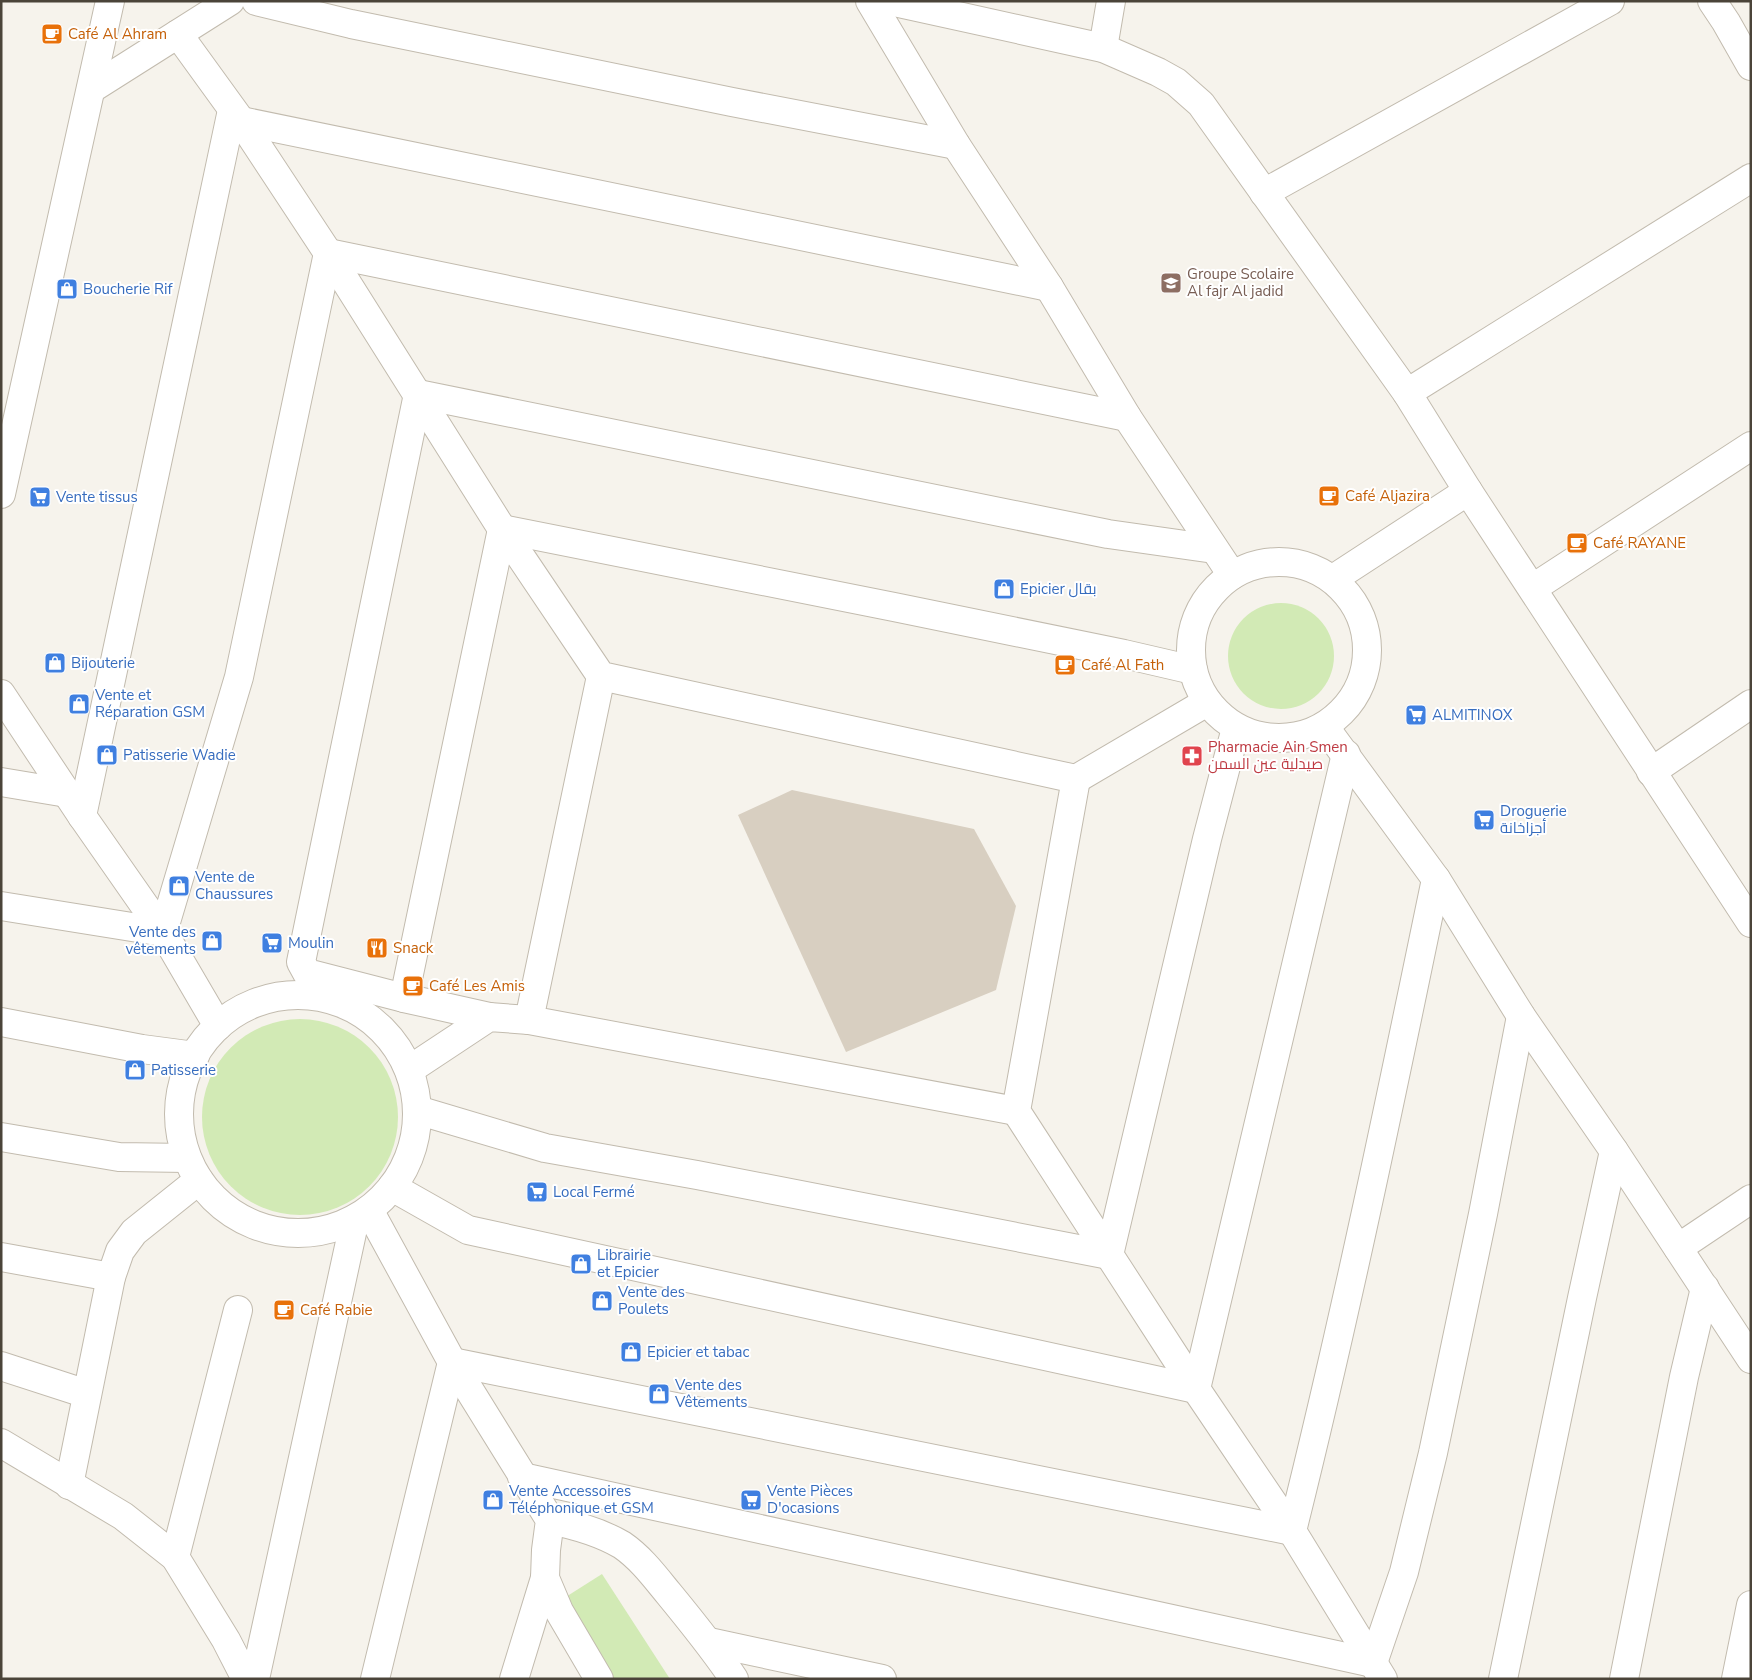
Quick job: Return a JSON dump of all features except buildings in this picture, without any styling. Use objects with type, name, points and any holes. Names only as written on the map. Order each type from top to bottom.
[{"type":"street","points":[[1,494],[110,1]]},
{"type":"street","points":[[91,89],[230,1]]},
{"type":"street","points":[[256,1],[351,24],[732,102],[956,145]]},
{"type":"street","points":[[870,1],[956,145],[1049,287],[1127,417],[1232,575]]},
{"type":"street","points":[[890,1],[1103,48],[1176,82],[1201,104],[1407,393],[1468,490],[1751,924]]},
{"type":"street","points":[[1103,48],[1112,1]]},
{"type":"street","points":[[1264,194],[1610,1]]},
{"type":"street","points":[[1712,1],[1751,66]]},
{"type":"street","points":[[178,34],[237,115],[328,253],[502,529],[601,676],[1076,779],[1207,702]]},
{"type":"street","points":[[237,115],[1049,287]]},
{"type":"street","points":[[82,816],[237,115]]},
{"type":"street","points":[[1407,393],[1751,178]]},
{"type":"street","points":[[328,253],[1127,417]]},
{"type":"street","points":[[163,932],[239,677],[328,253]]},
{"type":"street","points":[[418,394],[1108,534],[1214,549]]},
{"type":"street","points":[[418,394],[301,962],[307,973],[404,998],[489,1017],[529,1020],[1016,1111]]},
{"type":"street","points":[[1533,588],[1751,446]]},
{"type":"street","points":[[1333,579],[1468,490]]},
{"type":"street","points":[[502,529],[999,628],[1193,670]]},
{"type":"street","points":[[404,998],[502,529]]},
{"type":"street","points":[[1274,561],[1301,564],[1333,579],[1348,594],[1359,612],[1366,633],[1367,655],[1364,676],[1354,695],[1341,712],[1324,726],[1303,735],[1280,738],[1257,736],[1236,728],[1218,714],[1207,702],[1201,693],[1193,670],[1190,641],[1198,612],[1216,588],[1232,575],[1256,564],[1274,561]]},
{"type":"street","points":[[529,1020],[601,676]]},
{"type":"street","points":[[1,694],[68,792],[82,816],[163,932],[218,1026]]},
{"type":"street","points":[[1651,772],[1751,704]]},
{"type":"street","points":[[1324,726],[1436,879],[1521,1016],[1614,1151],[1751,1359]]},
{"type":"street","points":[[1109,1255],[1205,848],[1236,728]]},
{"type":"street","points":[[1196,1389],[1346,754]]},
{"type":"street","points":[[1076,779],[1016,1111],[1196,1389],[1292,1531],[1378,1671]]},
{"type":"street","points":[[1,782],[68,792]]},
{"type":"street","points":[[1292,1531],[1326,1395],[1436,879]]},
{"type":"street","points":[[1,906],[163,932]]},
{"type":"street","points":[[297,996],[334,1001],[353,1009],[371,1020],[386,1034],[399,1051],[409,1070],[415,1089],[416,1131],[412,1151],[392,1187],[362,1214],[337,1227],[318,1232],[298,1233],[269,1229],[241,1219],[225,1209],[210,1195],[193,1169],[182,1142],[180,1124],[180,1106],[187,1072],[195,1056],[218,1026],[248,1007],[280,997],[297,996]]},
{"type":"street","points":[[1378,1671],[1433,1454],[1483,1214],[1521,1016]]},
{"type":"street","points":[[409,1070],[489,1017]]},
{"type":"street","points":[[1,1022],[142,1049],[195,1056]]},
{"type":"street","points":[[417,1110],[545,1148],[697,1175],[1109,1255]]},
{"type":"street","points":[[1,1137],[193,1169]]},
{"type":"street","points":[[1503,1679],[1614,1151]]},
{"type":"street","points":[[69,1485],[111,1278],[120,1251],[134,1232],[193,1169]]},
{"type":"street","points":[[392,1187],[468,1230],[1196,1389]]},
{"type":"street","points":[[1678,1248],[1751,1199]]},
{"type":"street","points":[[362,1214],[550,1520],[545,1578],[514,1679]]},
{"type":"street","points":[[255,1679],[362,1214]]},
{"type":"street","points":[[1,1257],[111,1278]]},
{"type":"street","points":[[1624,1679],[1684,1377],[1705,1288]]},
{"type":"street","points":[[175,1557],[238,1310]]},
{"type":"street","points":[[452,1362],[1292,1531]]},
{"type":"street","points":[[375,1679],[452,1362]]},
{"type":"street","points":[[1,1366],[87,1394]]},
{"type":"street","points":[[1,1443],[123,1516],[175,1557],[226,1640],[246,1679]]},
{"type":"street","points":[[522,1477],[1378,1671]]},
{"type":"street","points":[[550,1520],[572,1524],[597,1533],[622,1546],[643,1562],[709,1642],[734,1679]]},
{"type":"street","points":[[545,1578],[559,1611],[599,1679]]},
{"type":"street","points":[[1736,1679],[1751,1605]]},
{"type":"street","points":[[709,1642],[882,1679]]},
{"type":"green space","points":[[1281,603],[1301,607],[1318,619],[1330,636],[1334,656],[1330,676],[1318,693],[1301,705],[1281,709],[1261,705],[1244,693],[1232,676],[1228,656],[1232,636],[1244,619],[1261,607]]},
{"type":"green space","points":[[290,1019],[310,1019],[338,1026],[355,1035],[370,1047],[382,1062],[391,1079],[398,1107],[398,1127],[391,1155],[382,1172],[370,1187],[355,1199],[338,1208],[310,1215],[290,1215],[262,1208],[245,1199],[230,1187],[218,1172],[209,1155],[202,1127],[202,1107],[209,1079],[218,1062],[230,1047],[245,1035],[262,1026]]},
{"type":"green space","points":[[602,1574],[670,1679],[613,1679],[561,1600]]},
{"type":"place","name":"Café Al Ahram","points":[[52,34]]},
{"type":"place","name":"Groupe Scolaire Al fajr Al jadid","points":[[1171,283]]},
{"type":"place","name":"Boucherie Rif","points":[[67,289]]},
{"type":"place","name":"Café Aljazira","points":[[1329,496]]},
{"type":"place","name":"Vente tissus","points":[[40,497]]},
{"type":"place","name":"Café RAYANE","points":[[1577,543]]},
{"type":"place","name":"Epicier بقال","points":[[1004,589]]},
{"type":"place","name":"Bijouterie","points":[[55,663]]},
{"type":"place","name":"Café Al Fath","points":[[1065,665]]},
{"type":"place","name":"Vente et Réparation GSM","points":[[79,704]]},
{"type":"place","name":"ALMITINOX","points":[[1416,715]]},
{"type":"place","name":"Patisserie Wadie","points":[[107,755]]},
{"type":"place","name":"Pharmacie Ain Smen صيدلية عين السمن","points":[[1192,756]]},
{"type":"place","name":"Droguerie أجزاخانة","points":[[1484,820]]},
{"type":"place","name":"Vente de Chaussures","points":[[179,886]]},
{"type":"place","name":"Vente des vêtements","points":[[212,941]]},
{"type":"place","name":"Moulin","points":[[272,943]]},
{"type":"place","name":"Snack","points":[[377,948]]},
{"type":"place","name":"Café Les Amis","points":[[413,986]]},
{"type":"place","name":"Patisserie","points":[[135,1070]]},
{"type":"place","name":"Local Fermé","points":[[537,1192]]},
{"type":"place","name":"Librairie et Epicier","points":[[581,1264]]},
{"type":"place","name":"Vente des Poulets","points":[[602,1301]]},
{"type":"place","name":"Café Rabie","points":[[284,1310]]},
{"type":"place","name":"Epicier et tabac","points":[[631,1352]]},
{"type":"place","name":"Vente des Vêtements","points":[[659,1394]]},
{"type":"place","name":"Vente Accessoires Téléphonique et GSM","points":[[493,1500]]},
{"type":"place","name":"Vente Pièces D'ocasions","points":[[751,1500]]}]
